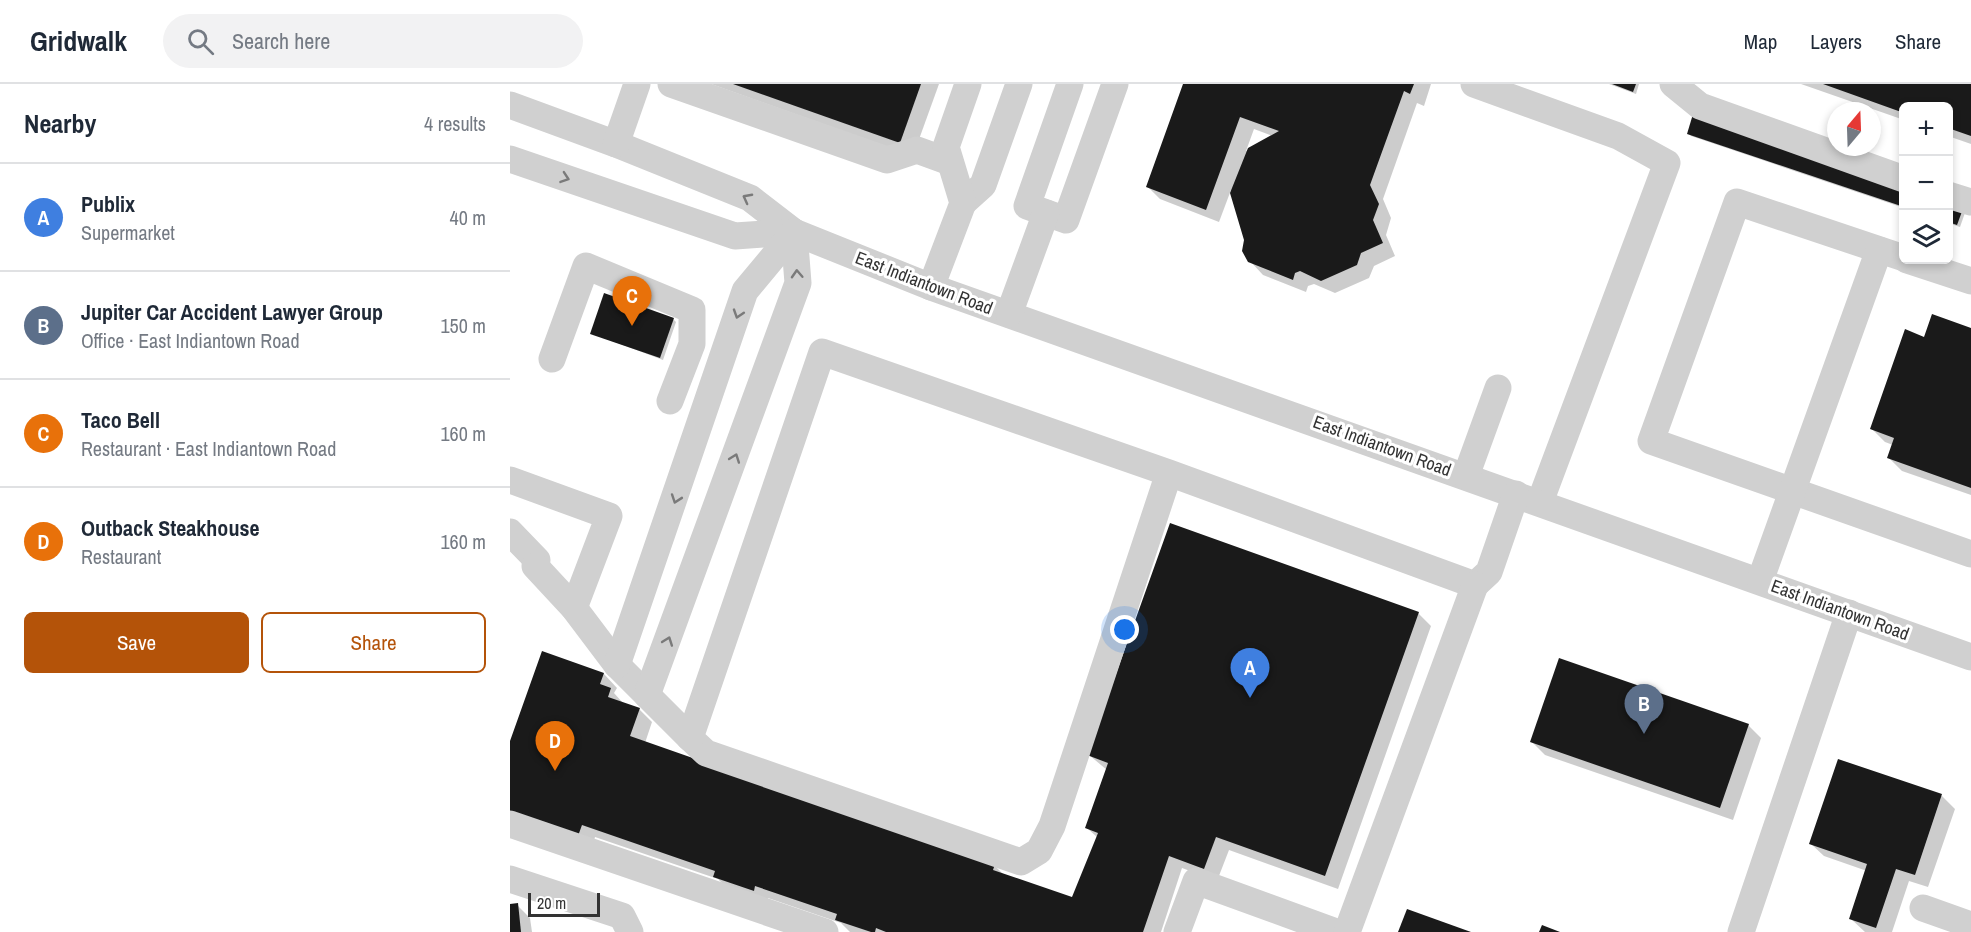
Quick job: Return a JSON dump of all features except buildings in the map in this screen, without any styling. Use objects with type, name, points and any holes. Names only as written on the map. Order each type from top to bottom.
[{"type":"street","points":[[616,144],[637,84]]},
{"type":"street","points":[[671,84],[887,160],[917,150],[950,162]]},
{"type":"street","points":[[963,203],[946,147],[968,84]]},
{"type":"street","points":[[931,287],[963,203],[983,185],[1019,84]]},
{"type":"street","points":[[1070,84],[1027,206],[1066,220],[1115,84]]},
{"type":"street","points":[[1347,932],[1475,585],[1488,572],[1528,498],[1667,163],[1618,136],[1474,84]]},
{"type":"street","points":[[1673,84],[1700,106],[1899,177]]},
{"type":"street","name":"East Indiantown Road","points":[[510,105],[616,144],[750,198],[794,232],[931,287],[1971,657]]},
{"type":"street","name":"East Indiantown Road","points":[[510,159],[735,236],[794,232]]},
{"type":"street","points":[[1953,197],[1971,202]]},
{"type":"street","points":[[1971,281],[1737,202],[1651,441],[1971,554]]},
{"type":"street","points":[[1009,314],[1046,213]]},
{"type":"street","points":[[617,665],[745,291],[794,232]]},
{"type":"street","points":[[647,696],[798,283],[794,232]]},
{"type":"street","points":[[1760,581],[1793,491],[1897,256]]},
{"type":"street","points":[[552,359],[586,266],[692,310],[692,344],[670,401]]},
{"type":"street","points":[[690,738],[822,352],[1169,473],[1475,585]]},
{"type":"street","points":[[1466,476],[1498,388]]},
{"type":"street","points":[[510,532],[529,564],[574,608],[617,665],[706,753],[1021,862],[1039,851],[1052,826],[1169,473]]},
{"type":"street","points":[[510,480],[609,516],[574,608]]},
{"type":"street","points":[[1741,932],[1849,613]]},
{"type":"street","points":[[510,824],[825,932]]},
{"type":"street","points":[[510,879],[622,916],[630,932]]},
{"type":"street","points":[[1177,932],[1196,881],[1336,932]]},
{"type":"street","points":[[1923,908],[1971,926]]},
{"type":"place","name":"Taco Bell","points":[[632,326]]},
{"type":"place","name":"Publix","points":[[1250,698]]},
{"type":"place","name":"Jupiter Car Accident Lawyer Group","points":[[1644,734]]},
{"type":"place","name":"Outback Steakhouse","points":[[555,771]]}]
